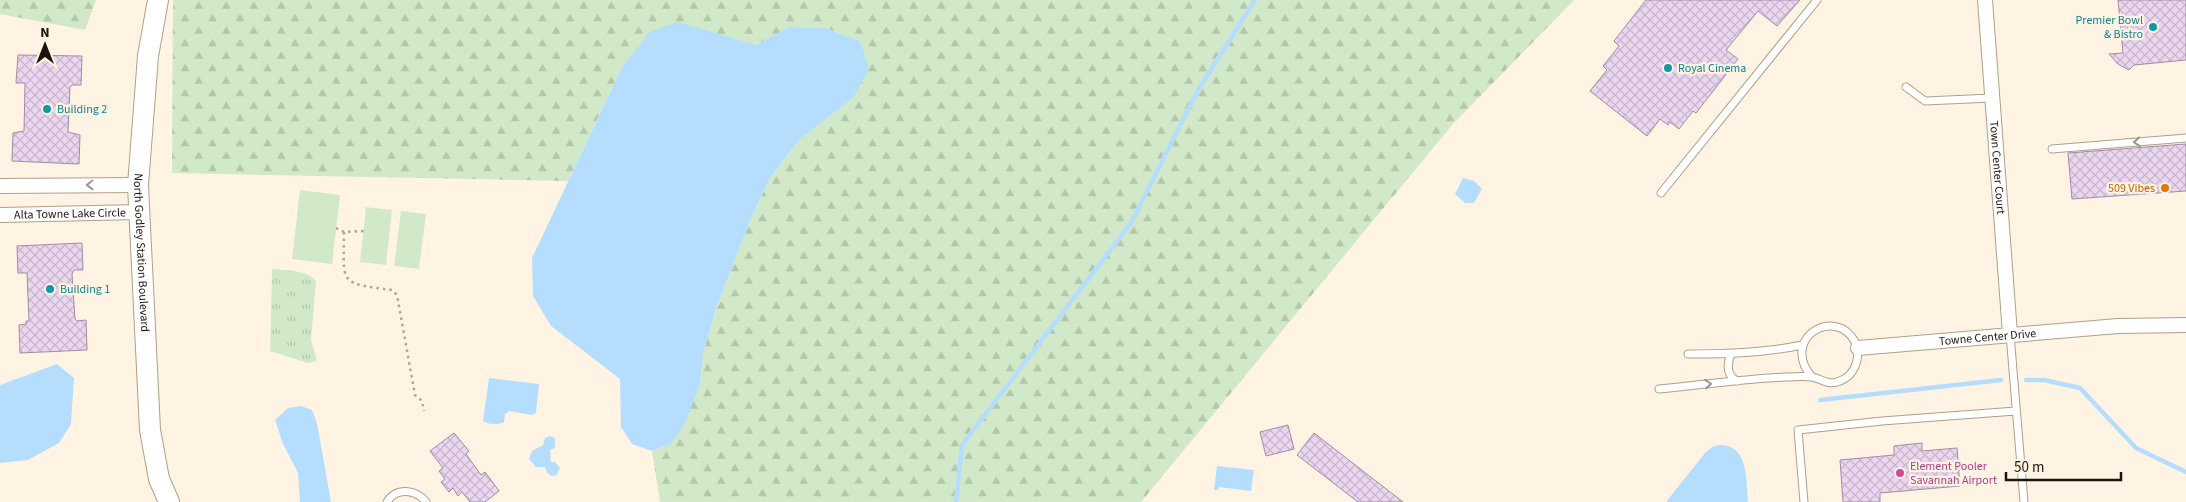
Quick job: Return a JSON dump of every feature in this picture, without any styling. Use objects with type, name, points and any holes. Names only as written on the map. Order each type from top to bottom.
[{"type":"street","name":"North Godley Station Boulevard","points":[[158,0],[148,56],[138,185],[150,430],[159,479],[166,501]]},
{"type":"street","name":"Town Center Court","points":[[1985,0],[2010,334]]},
{"type":"street","points":[[0,186],[138,185]]},
{"type":"street","name":"Alta Towne Lake Circle","points":[[0,215],[140,212]]},
{"type":"street","name":"Towne Center Drive","points":[[2118,326],[2186,316]]},
{"type":"street","name":"Towne Center Drive","points":[[1858,348],[2118,326],[2186,325]]},
{"type":"lane","points":[[1661,193],[1817,0]]},
{"type":"lane","points":[[1906,87],[1925,101],[1992,98]]},
{"type":"lane","points":[[2052,148],[2186,138]]},
{"type":"lane","points":[[1825,326],[1839,327],[1851,335],[1858,348],[1858,362],[1851,374],[1839,382],[1825,383],[1812,377],[1804,368],[1800,357],[1802,345],[1811,332],[1825,326]]},
{"type":"lane","points":[[2010,334],[2024,502]]},
{"type":"lane","points":[[1688,354],[1732,354],[1783,349],[1802,345]]},
{"type":"lane","points":[[1732,354],[1728,363],[1728,371],[1737,382]]},
{"type":"lane","points":[[1659,389],[1812,377]]},
{"type":"lane","points":[[1804,502],[1798,430],[1882,421],[2016,411]]},
{"type":"lane","points":[[386,502],[399,492],[411,491],[422,496],[426,502]]},
{"type":"path","points":[[336,228],[344,232],[364,231]]},
{"type":"path","points":[[344,232],[342,270],[348,279],[354,284],[392,290],[397,295],[415,395],[422,401],[424,411]]},
{"type":"green space","points":[[0,0],[96,0],[85,30],[0,14]]},
{"type":"green space","points":[[173,0],[1574,0],[1452,125],[1141,502],[660,502],[652,451],[671,444],[700,384],[704,350],[717,306],[752,216],[770,178],[799,140],[853,98],[860,41],[825,28],[789,27],[756,45],[726,37],[622,67],[568,181],[172,173]]},
{"type":"green space","points":[[300,190],[340,195],[332,264],[292,259]]},
{"type":"green space","points":[[366,207],[392,210],[386,265],[360,262]]},
{"type":"green space","points":[[401,211],[426,214],[419,269],[394,266]]},
{"type":"green space","points":[[272,269],[301,272],[316,281],[311,340],[316,361],[308,363],[270,351]]},
{"type":"water","points":[[678,22],[756,45],[789,27],[825,28],[860,41],[869,69],[853,98],[799,140],[770,178],[752,216],[717,306],[704,350],[700,384],[686,421],[671,444],[652,451],[632,444],[621,427],[620,379],[551,326],[533,296],[532,258],[622,67],[650,32]]},
{"type":"water","points":[[1463,178],[1474,181],[1482,189],[1474,203],[1465,203],[1455,194]]},
{"type":"water","points":[[57,364],[74,378],[71,424],[59,443],[28,460],[0,463],[0,385]]},
{"type":"water","points":[[489,378],[539,384],[536,413],[532,415],[509,411],[505,414],[504,422],[502,423],[491,424],[483,421]]},
{"type":"water","points":[[301,406],[312,410],[317,423],[331,502],[300,502],[298,473],[283,444],[275,420],[288,408]]},
{"type":"water","points":[[549,436],[555,438],[555,448],[550,450],[551,462],[555,462],[560,468],[557,475],[552,476],[547,473],[545,467],[536,467],[529,459],[532,451],[543,445],[545,438]]},
{"type":"water","points":[[1720,445],[1736,451],[1741,457],[1746,475],[1748,502],[1666,502],[1705,453],[1712,447]]},
{"type":"water","points":[[1217,466],[1254,470],[1251,491],[1219,487],[1218,490],[1214,490]]},
{"type":"building","name":"Royal Cinema","points":[[1646,0],[1800,0],[1777,26],[1758,11],[1726,50],[1738,59],[1696,113],[1693,111],[1679,129],[1670,122],[1668,125],[1660,119],[1647,136],[1590,91],[1607,70],[1603,66],[1619,46],[1614,41]]},
{"type":"building","name":"Premier Bowl & Bistro","points":[[2118,0],[2186,0],[2186,60],[2134,65],[2129,70],[2118,64],[2109,54],[2123,53]]},
{"type":"building","name":"Building 2","points":[[18,55],[82,56],[81,85],[72,85],[70,87],[68,132],[80,135],[79,164],[12,161],[13,133],[24,131],[25,83],[16,83]]},
{"type":"building","points":[[2186,144],[2186,191],[2072,199],[2068,153]]},
{"type":"building","name":"Building 1","points":[[82,243],[83,270],[74,270],[72,274],[75,319],[77,321],[86,320],[87,350],[20,353],[19,325],[26,324],[26,321],[29,321],[27,273],[18,273],[17,246]]},
{"type":"building","points":[[1288,425],[1294,449],[1266,456],[1260,432]]},
{"type":"building","points":[[454,433],[469,451],[466,454],[481,475],[485,472],[499,491],[485,502],[470,502],[462,492],[458,496],[453,488],[449,492],[441,482],[445,479],[439,471],[443,468],[430,451]]},
{"type":"building","points":[[1314,433],[1403,502],[1358,502],[1297,455]]},
{"type":"building","name":"Element Pooler Savannah Airport","points":[[1922,443],[1922,451],[1957,448],[1960,486],[1880,493],[1880,502],[1843,502],[1840,460],[1894,455],[1894,446]]},
{"type":"waterway","points":[[956,502],[962,445],[1131,223],[1198,90],[1255,0]]},
{"type":"waterway","points":[[1820,400],[2001,380]]},
{"type":"waterway","points":[[2026,380],[2044,380],[2080,388],[2136,448],[2186,472]]},
{"type":"place","name":"Premier Bowl & Bistro","points":[[2153,27]]},
{"type":"place","name":"Royal Cinema","points":[[1668,68]]},
{"type":"place","name":"Building 2","points":[[47,109]]},
{"type":"place","name":"509 Vibes","points":[[2165,188]]},
{"type":"place","name":"Building 1","points":[[50,289]]},
{"type":"place","name":"Element Pooler Savannah Airport","points":[[1900,473]]}]
